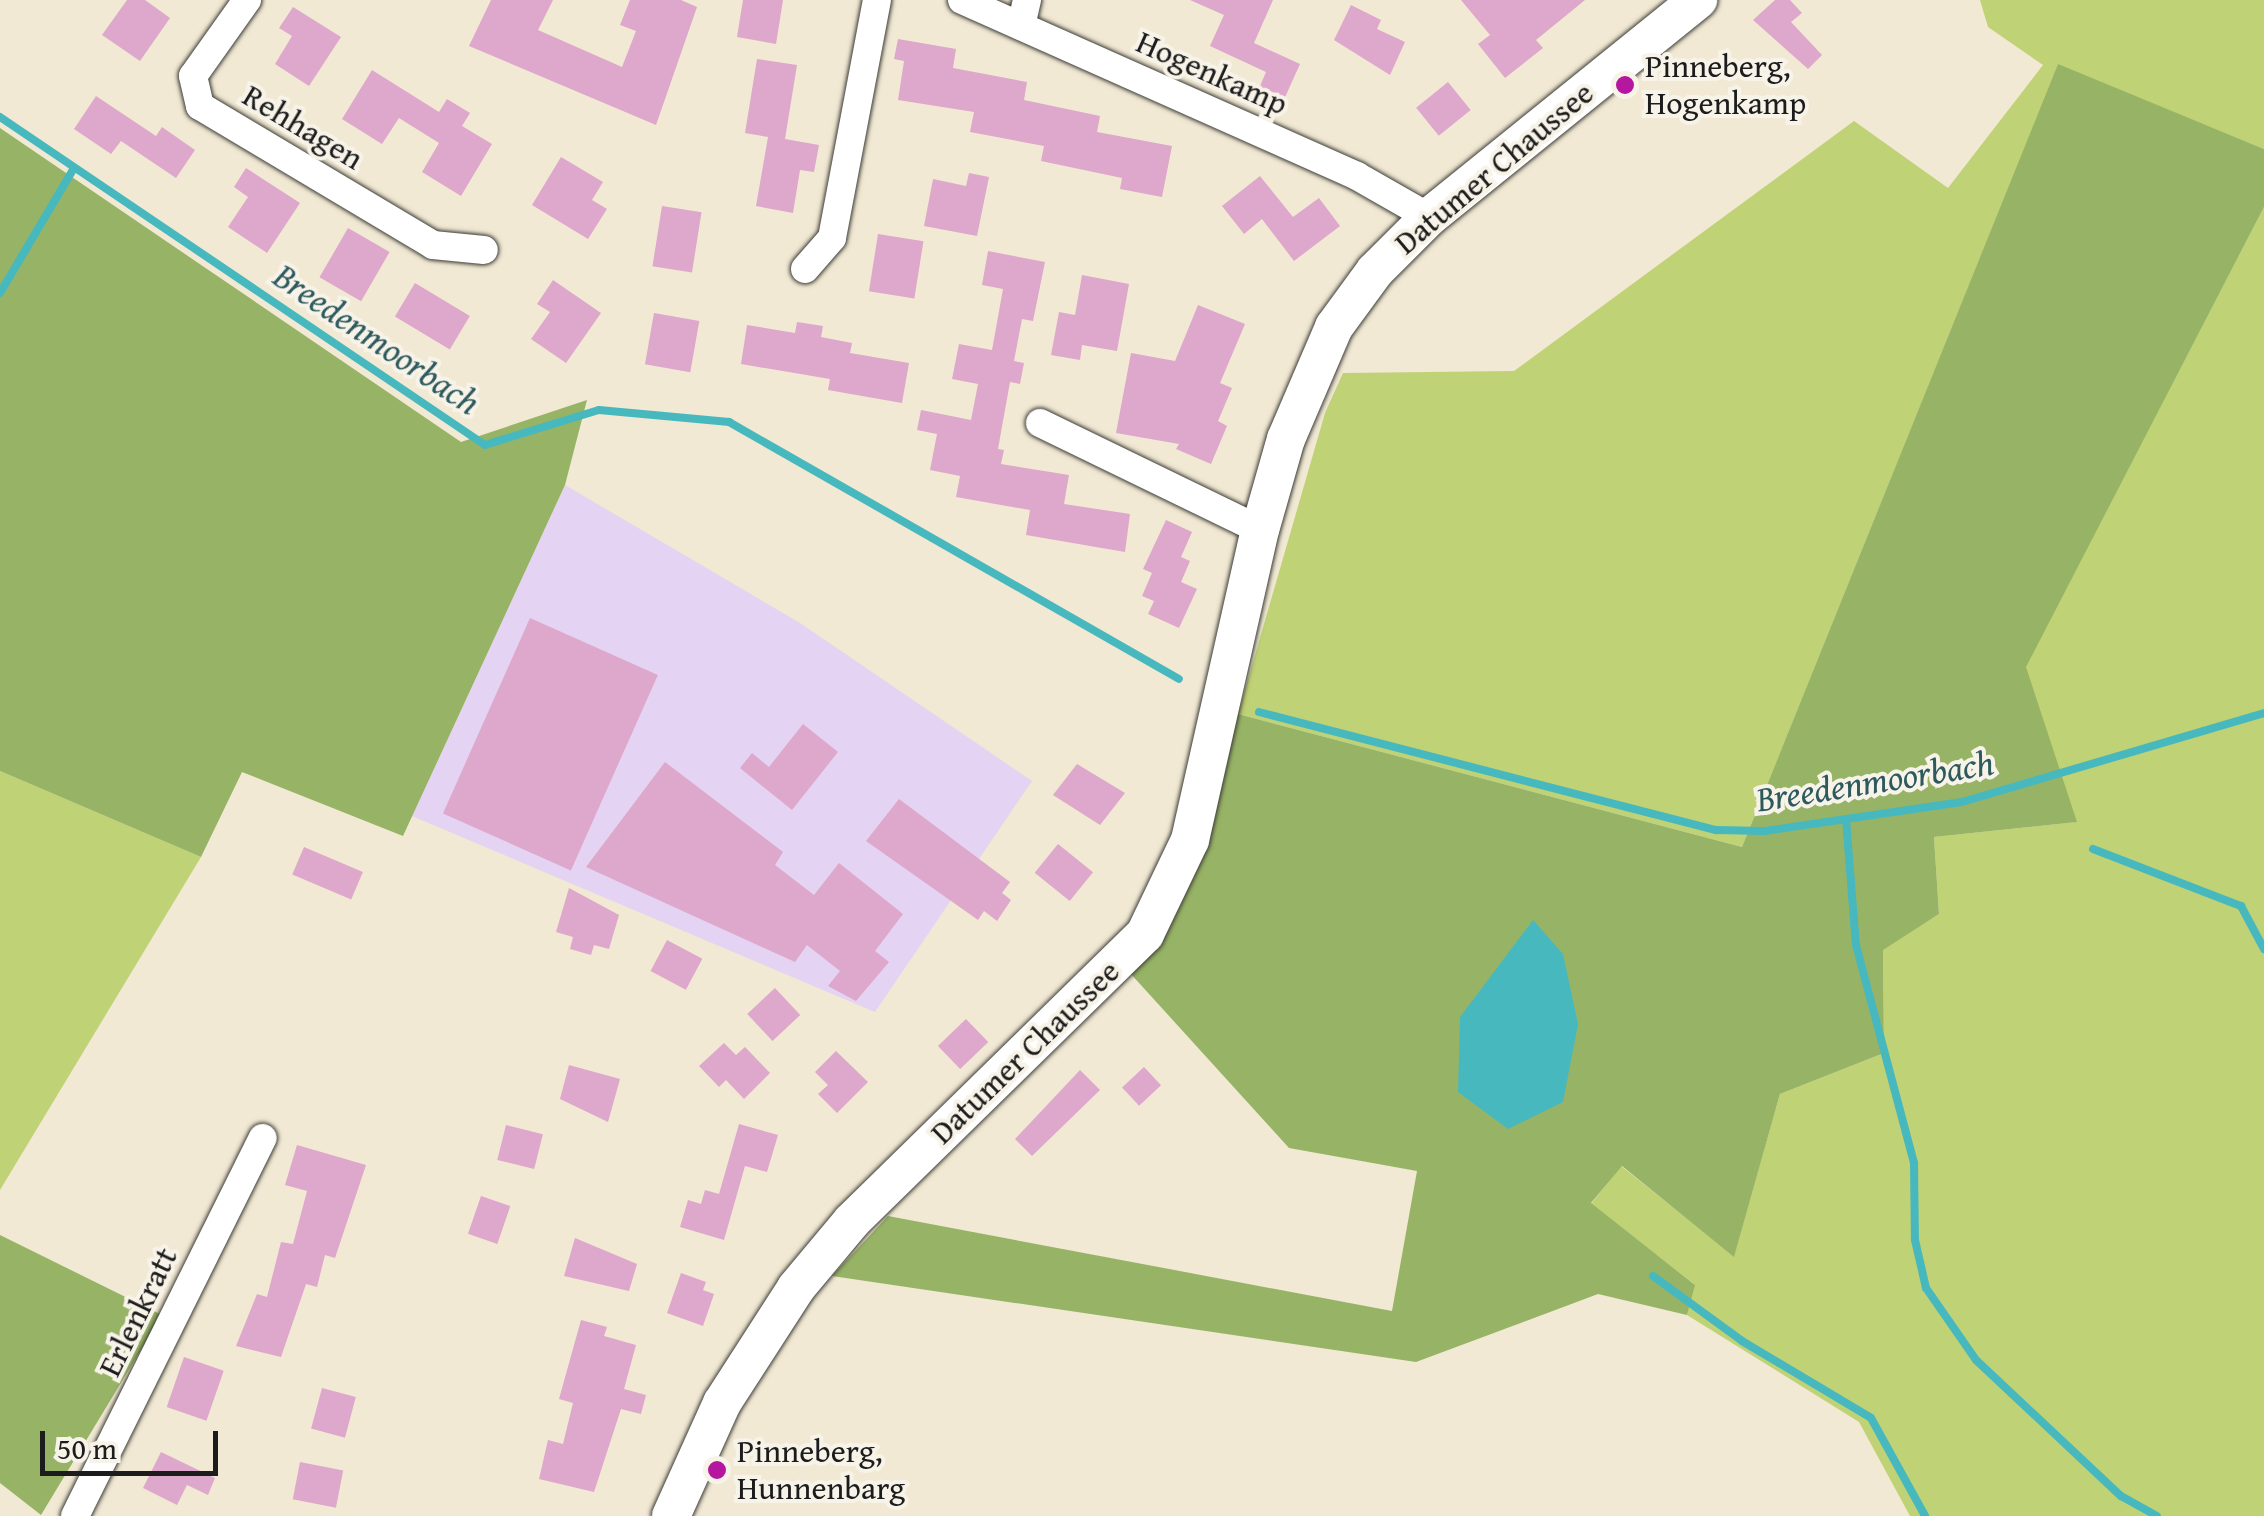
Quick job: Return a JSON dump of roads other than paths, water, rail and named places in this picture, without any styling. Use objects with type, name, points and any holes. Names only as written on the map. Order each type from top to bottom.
[{"type":"street","name":"Rehhagen","points":[[247,0],[193,76],[200,106],[433,246],[484,250]]},
{"type":"street","points":[[805,269],[832,238],[877,0]]},
{"type":"street","name":"Hogenkamp","points":[[962,0],[1024,13],[1357,176],[1428,217]]},
{"type":"street","name":"Datumer Chaussee","points":[[671,1516],[722,1403],[796,1288],[852,1221],[1146,934],[1190,840],[1260,530],[1315,360],[1374,271],[1428,217],[1698,0]]},
{"type":"street","points":[[1040,423],[1260,530]]},
{"type":"street","name":"Erlenkratt","points":[[75,1516],[263,1138]]},
{"type":"water","points":[[1533,920],[1563,954],[1578,1024],[1563,1102],[1508,1129],[1458,1092],[1460,1017]]},
{"type":"waterway","name":"Breedenmoorbach","points":[[0,117],[485,445],[599,410],[729,422],[1179,679]]},
{"type":"waterway","points":[[0,293],[74,168]]},
{"type":"waterway","name":"Breedenmoorbach","points":[[1259,712],[1716,830],[1765,831],[1962,802],[2264,713]]},
{"type":"waterway","points":[[1846,819],[1856,945],[1914,1163],[1915,1240],[1926,1288],[1976,1360],[2121,1496],[2157,1516]]},
{"type":"waterway","points":[[2093,849],[2241,906],[2264,949]]},
{"type":"waterway","points":[[1653,1276],[1742,1341],[1871,1418],[1925,1516]]},
{"type":"place","name":"Pinneberg, Hogenkamp","points":[[1625,85]]},
{"type":"place","name":"Pinneberg, Hunnenbarg","points":[[717,1470]]}]
